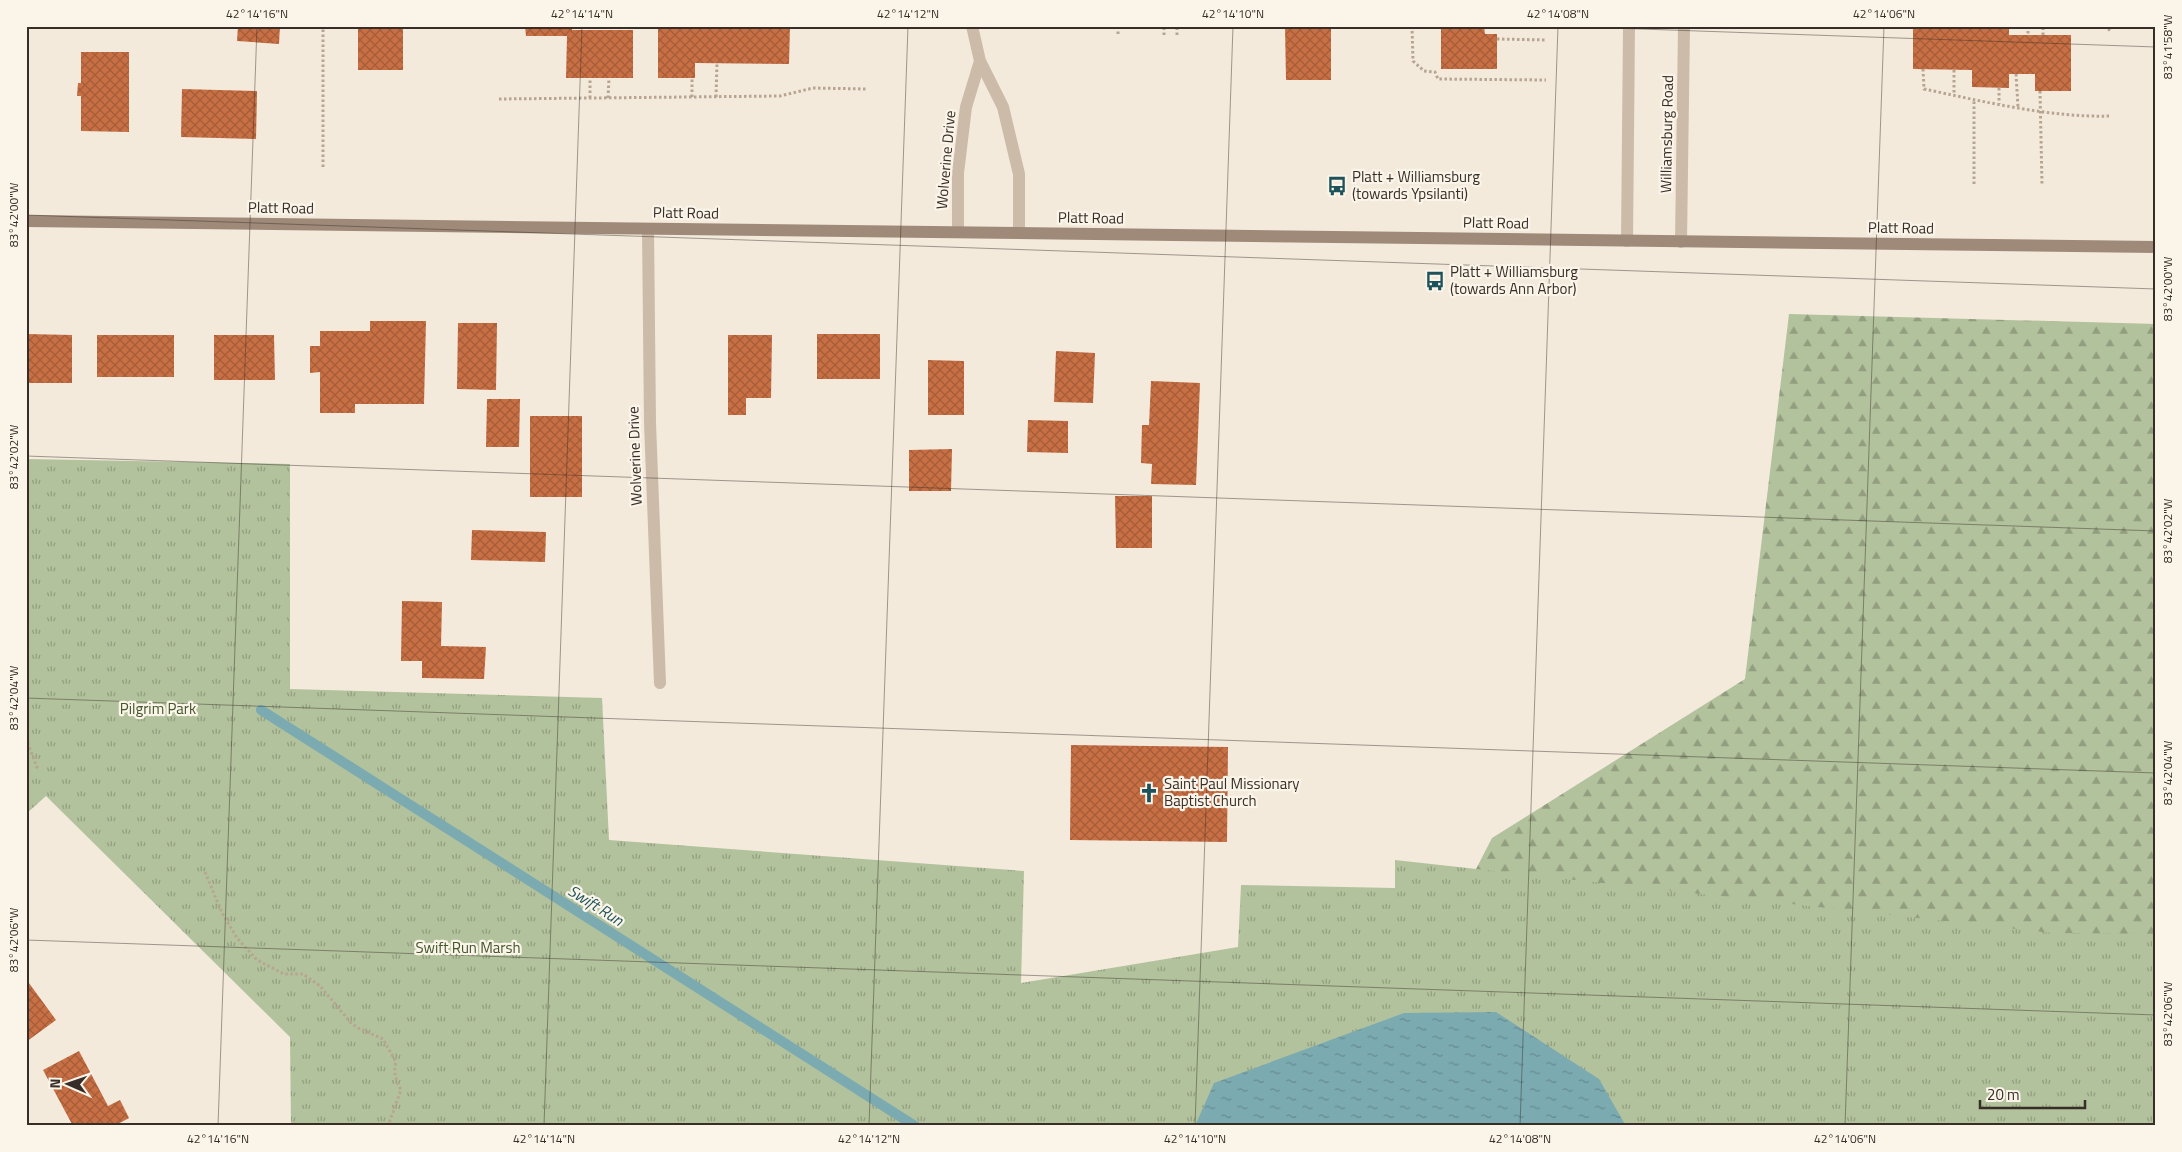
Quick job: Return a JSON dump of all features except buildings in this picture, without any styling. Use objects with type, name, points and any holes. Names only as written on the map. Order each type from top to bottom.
[{"type":"main road","name":"Platt Road","points":[[26,221],[2156,247]]},
{"type":"street","name":"Wolverine Drive","points":[[972,26],[980,61],[1003,107],[1019,174],[1019,233]]},
{"type":"street","points":[[1627,241],[1629,26]]},
{"type":"street","name":"Williamsburg Road","points":[[1681,242],[1684,26]]},
{"type":"street","name":"Wolverine Drive","points":[[958,232],[958,173],[966,107],[980,61]]},
{"type":"street","name":"Wolverine Drive","points":[[648,228],[650,423],[660,682]]},
{"type":"path","points":[[322,167],[323,26]]},
{"type":"path","points":[[1118,26],[1118,34]]},
{"type":"path","points":[[1164,26],[1164,35]]},
{"type":"path","points":[[1177,26],[1177,35]]},
{"type":"path","points":[[1412,26],[1413,61],[1424,71],[1435,72],[1438,78],[1546,80]]},
{"type":"path","points":[[2028,26],[2028,35]]},
{"type":"path","points":[[2043,26],[2043,35]]},
{"type":"path","points":[[2104,26],[2112,31]]},
{"type":"path","points":[[498,27],[525,27]]},
{"type":"path","points":[[1264,27],[1285,27]]},
{"type":"path","points":[[1497,39],[1546,40]]},
{"type":"path","points":[[716,97],[717,63]]},
{"type":"path","points":[[1923,69],[1924,88],[1974,100],[2018,107],[2093,116],[2110,116]]},
{"type":"path","points":[[1954,70],[1954,95]]},
{"type":"path","points":[[2016,74],[2018,107]]},
{"type":"path","points":[[590,78],[590,98]]},
{"type":"path","points":[[608,98],[609,78]]},
{"type":"path","points":[[692,78],[692,97]]},
{"type":"path","points":[[499,99],[780,96],[813,88],[866,89]]},
{"type":"path","points":[[1999,88],[1999,104]]},
{"type":"path","points":[[2040,91],[2042,185]]},
{"type":"path","points":[[1974,100],[1974,184]]},
{"type":"path","points":[[26,738],[38,770]]},
{"type":"path","points":[[205,872],[216,900],[237,938],[257,960],[284,974],[302,974],[320,986],[358,1028],[383,1039],[388,1045],[396,1062],[394,1070],[396,1081],[401,1090],[388,1126]]},
{"type":"green space","points":[[1789,314],[2156,324],[2156,1126],[1424,970],[1492,838],[1745,679]]},
{"type":"green space","name":"Swift Run Marsh","points":[[26,459],[290,464],[290,689],[602,698],[609,840],[1024,871],[1021,983],[1238,947],[1241,885],[1395,888],[1395,860],[2052,933],[2156,934],[2156,1126],[291,1126],[290,1037],[46,796],[26,814]]},
{"type":"water","points":[[1496,1012],[1599,1079],[1626,1126],[1195,1126],[1214,1083],[1404,1013]]},
{"type":"waterway","name":"Swift Run","points":[[261,710],[915,1126]]},
{"type":"place","name":"Platt + Williamsburg (towards Ypsilanti)","points":[[1337,186]]},
{"type":"place","name":"Platt + Williamsburg (towards Ann Arbor)","points":[[1435,281]]},
{"type":"place","name":"Saint Paul Missionary Baptist Church","points":[[1149,793]]},
{"type":"park label","name":"Pilgrim Park","points":[[158,709]]}]
